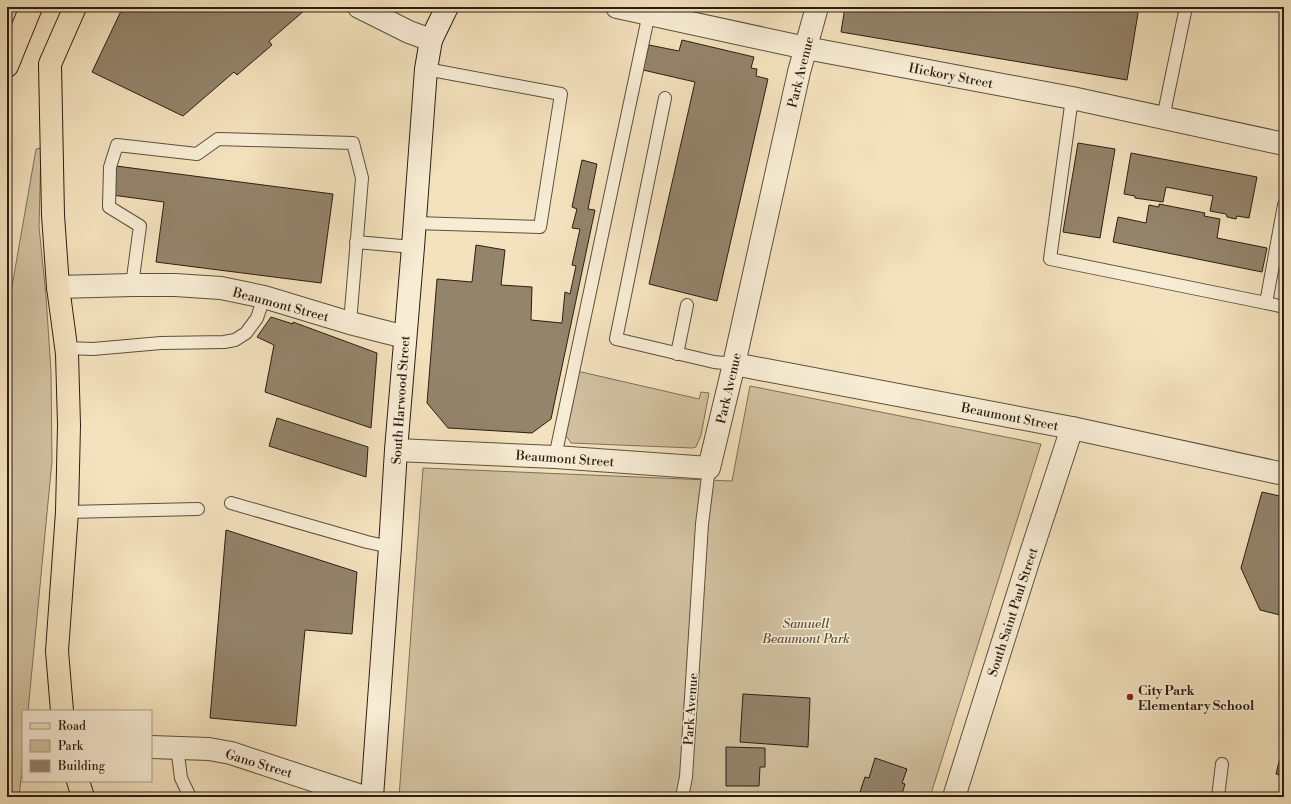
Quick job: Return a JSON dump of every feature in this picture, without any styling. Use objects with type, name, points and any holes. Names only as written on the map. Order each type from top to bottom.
[{"type":"main road","points":[[7,66],[31,7]]},
{"type":"main road","points":[[62,710],[57,651],[67,512],[70,425],[66,348],[58,287],[53,215],[50,64],[75,7]]},
{"type":"main road","points":[[78,782],[83,797]]},
{"type":"street","points":[[359,7],[409,32],[432,40]]},
{"type":"street","name":"South Harwood Street","points":[[372,797],[396,450],[426,69],[432,40],[447,7]]},
{"type":"street","name":"Hickory Street","points":[[617,7],[806,48],[1072,98],[1284,144]]},
{"type":"street","name":"Park Avenue","points":[[709,468],[734,364],[799,72],[817,7]]},
{"type":"street","name":"Beaumont Street","points":[[58,287],[175,285],[221,288],[264,297],[350,323],[405,337]]},
{"type":"street","name":"Beaumont Street","points":[[734,364],[1072,428],[1284,474]]},
{"type":"street","name":"South Saint Paul Street","points":[[954,797],[1072,428]]},
{"type":"street","name":"Beaumont Street","points":[[396,450],[555,457],[709,468]]},
{"type":"street","name":"Gano Street","points":[[152,747],[209,749],[231,753],[364,797]]},
{"type":"lane","points":[[1163,118],[1186,7]]},
{"type":"lane","points":[[555,457],[649,13]]},
{"type":"lane","points":[[414,223],[540,228],[561,94],[426,69]]},
{"type":"lane","points":[[666,98],[616,339],[714,362],[734,364]]},
{"type":"lane","points":[[1072,98],[1050,259],[1284,307]]},
{"type":"lane","points":[[132,285],[140,226],[109,207],[110,168],[117,145],[197,154],[218,139],[353,143],[362,178],[350,323]]},
{"type":"lane","points":[[1266,303],[1284,205]]},
{"type":"lane","points":[[356,242],[413,247]]},
{"type":"lane","points":[[66,348],[93,349],[161,343],[224,342],[235,340],[246,333],[257,318],[264,297]]},
{"type":"lane","points":[[677,354],[687,305]]},
{"type":"lane","name":"Park Avenue","points":[[682,797],[686,777],[702,524],[709,468]]},
{"type":"lane","points":[[231,503],[366,542],[390,547]]},
{"type":"lane","points":[[67,512],[198,509]]},
{"type":"lane","points":[[177,747],[181,778],[190,797]]},
{"type":"lane","points":[[1218,797],[1222,764]]},
{"type":"green space","points":[[41,148],[39,227],[46,296],[51,372],[52,461],[28,710],[22,710],[22,770],[19,797],[7,797],[7,337],[10,298],[36,149]]},
{"type":"green space","points":[[577,371],[699,399],[701,392],[709,393],[701,435],[696,447],[571,443],[564,433]]},
{"type":"green space","name":"Samuell Beaumont Park","points":[[750,386],[1041,444],[930,797],[399,797],[423,468],[732,481]]},
{"type":"building","points":[[117,7],[299,7],[305,10],[269,41],[272,45],[237,75],[234,72],[183,116],[92,72],[122,9]]},
{"type":"building","points":[[845,7],[1139,7],[1127,80],[841,32]]},
{"type":"building","points":[[682,40],[754,57],[751,68],[757,69],[756,76],[768,79],[717,301],[649,284],[695,82],[643,70],[649,45],[679,51]]},
{"type":"building","points":[[1078,143],[1115,149],[1100,238],[1063,232]]},
{"type":"building","points":[[1131,153],[1257,177],[1249,218],[1237,216],[1236,219],[1227,217],[1226,214],[1210,211],[1213,196],[1166,187],[1163,202],[1135,198],[1135,196],[1124,194]]},
{"type":"building","points":[[582,160],[597,164],[588,209],[595,210],[551,419],[532,433],[448,428],[427,403],[437,279],[472,282],[476,245],[505,250],[501,285],[532,287],[531,320],[562,323],[565,292],[570,294],[576,266],[572,265],[580,229],[572,228],[577,209],[572,207]]},
{"type":"building","points":[[116,166],[333,194],[321,283],[156,262],[164,202],[112,195]]},
{"type":"building","points":[[1159,204],[1205,213],[1204,216],[1220,219],[1217,238],[1267,248],[1262,272],[1113,242],[1118,217],[1146,223],[1149,205],[1159,207]]},
{"type":"building","points":[[271,317],[293,324],[293,322],[377,353],[371,428],[265,392],[274,345],[257,337]]},
{"type":"building","points":[[277,418],[368,447],[366,477],[269,446]]},
{"type":"building","points":[[1262,492],[1284,497],[1284,616],[1260,610],[1241,568]]},
{"type":"building","points":[[226,530],[357,572],[352,634],[305,630],[296,726],[210,718]]},
{"type":"building","points":[[743,694],[810,698],[808,747],[740,742]]},
{"type":"building","points":[[1284,742],[1284,776],[1276,774]]},
{"type":"building","points":[[726,747],[765,748],[765,767],[760,767],[759,786],[726,786]]},
{"type":"building","points":[[875,758],[907,769],[902,783],[905,784],[901,797],[862,797],[859,795],[865,777],[869,778]]},
{"type":"place","name":"City Park Elementary School","points":[[1130,697]]}]
